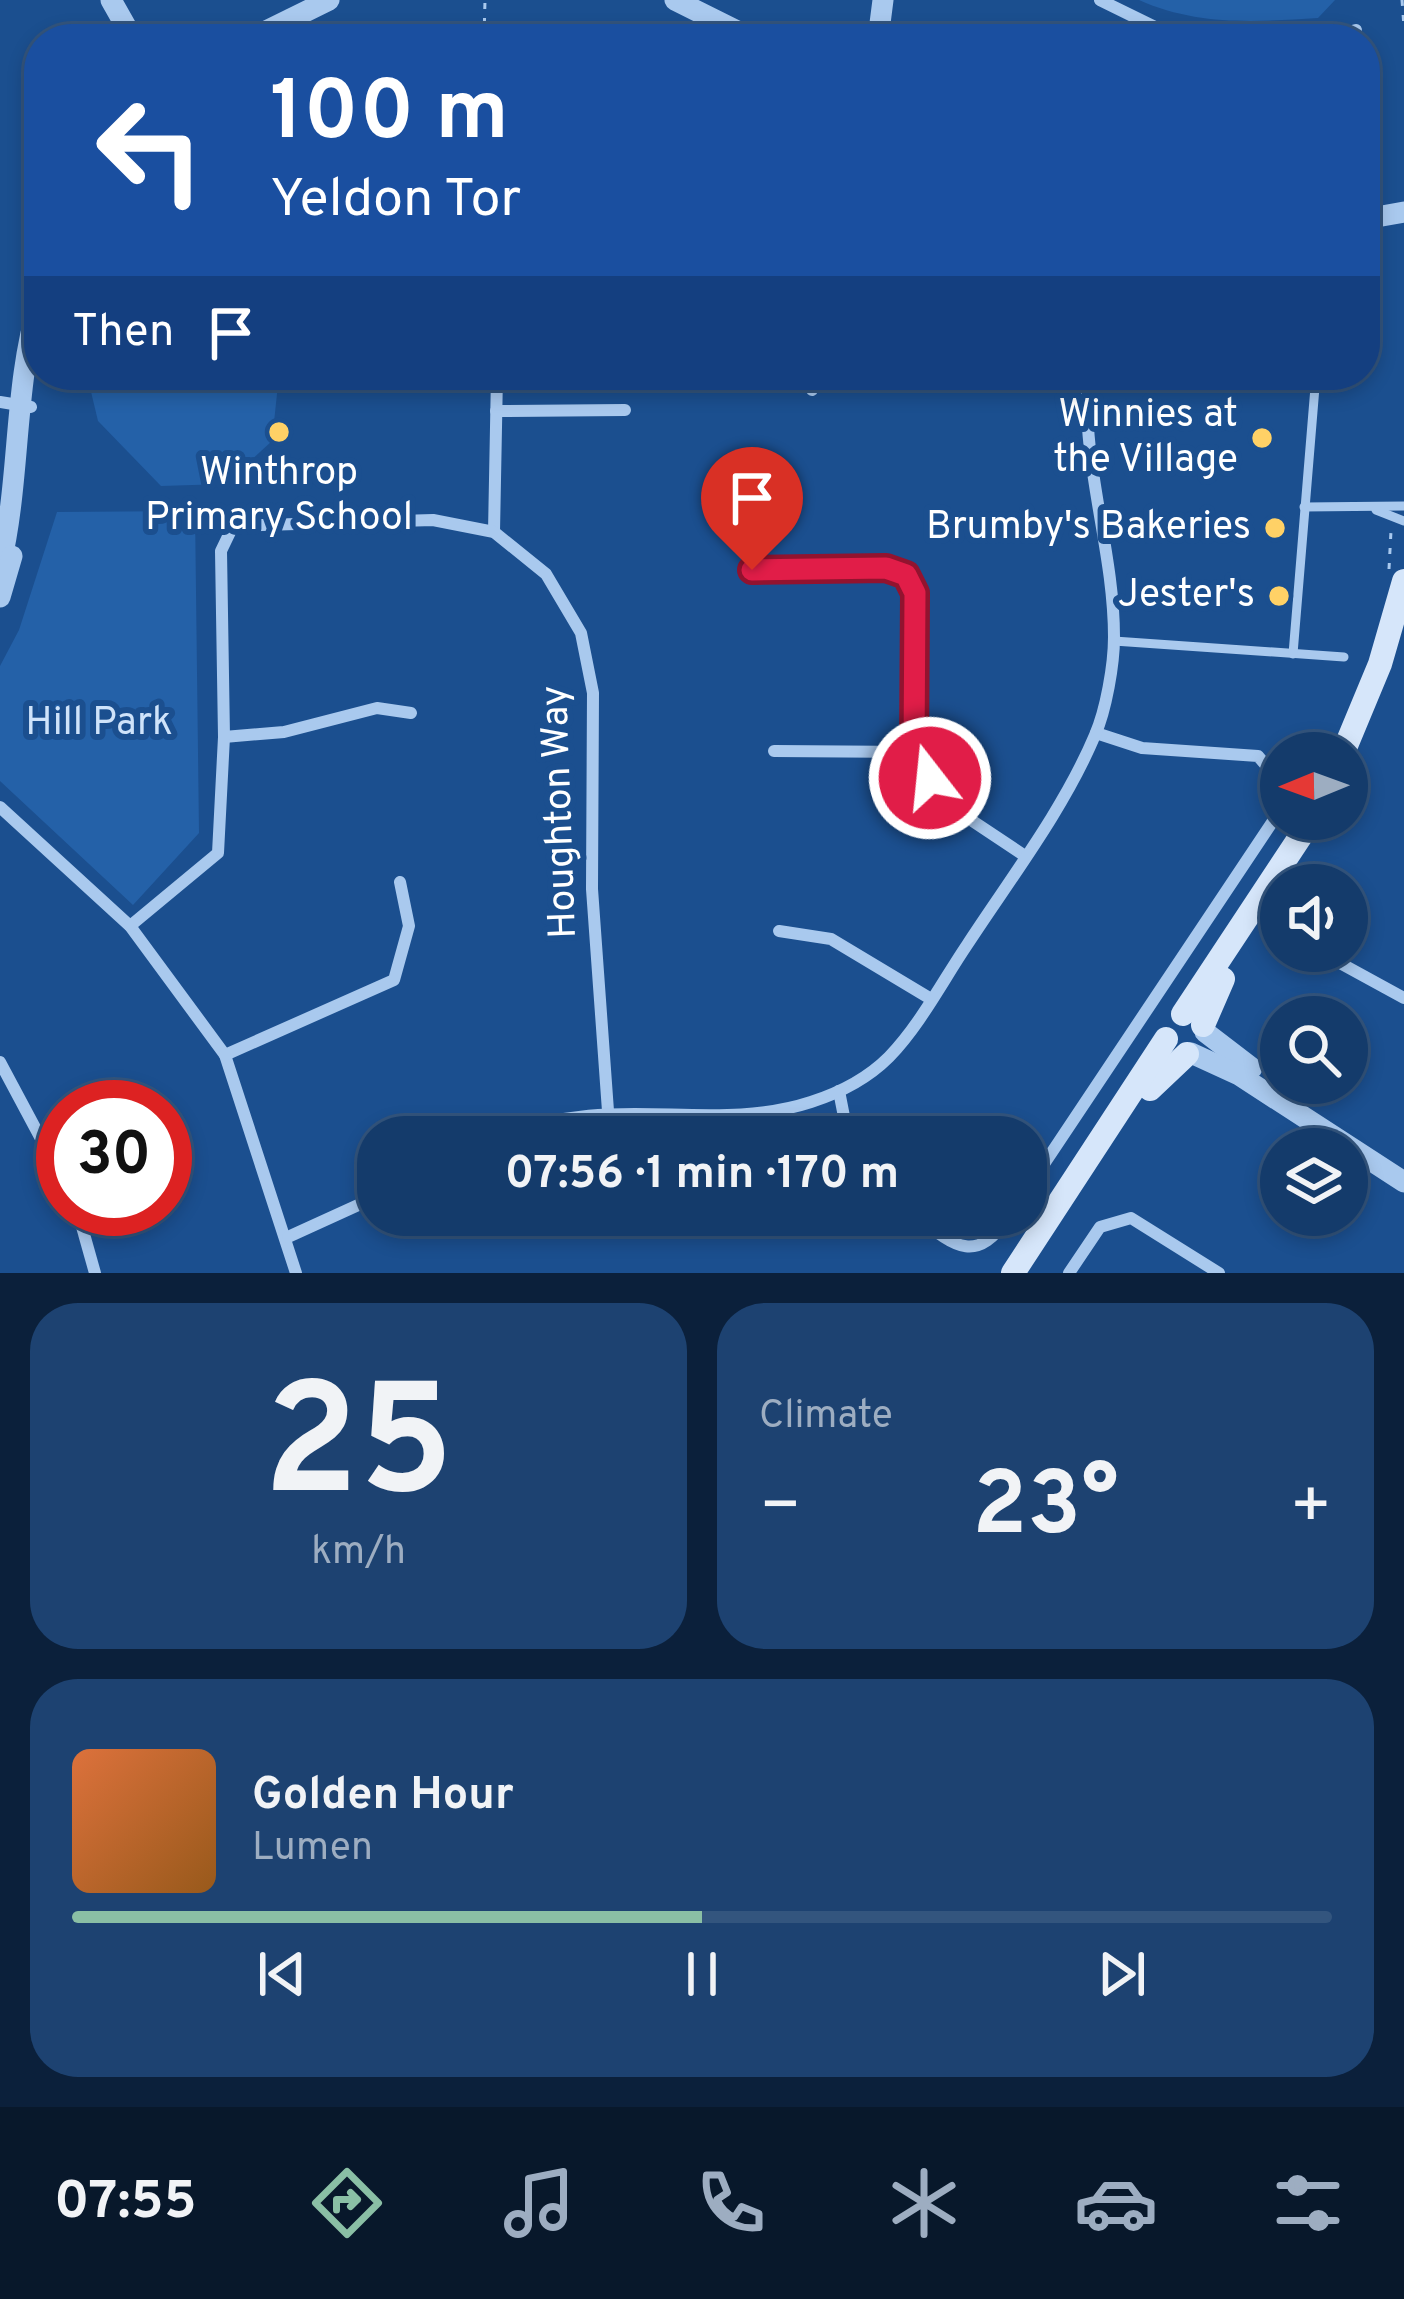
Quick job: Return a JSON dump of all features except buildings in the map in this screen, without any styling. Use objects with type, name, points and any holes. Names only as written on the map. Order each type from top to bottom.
[{"type":"main road","points":[[1352,732],[1380,664],[1404,581]]},
{"type":"main road","points":[[1360,732],[1404,617]]},
{"type":"main road","points":[[1013,1273],[1189,1036],[1300,840]]},
{"type":"main road","points":[[1027,1273],[1260,924]]},
{"type":"street","points":[[256,24],[299,0]]},
{"type":"street","points":[[280,24],[328,0]]},
{"type":"street","points":[[675,0],[723,24]]},
{"type":"street","points":[[698,0],[744,24]]},
{"type":"street","points":[[1100,0],[1149,24]]},
{"type":"street","points":[[0,566],[13,503],[17,399],[24,368]]},
{"type":"street","points":[[494,532],[497,390]]},
{"type":"street","points":[[571,1116],[608,1111],[754,1113],[839,1091],[890,1056],[931,999],[1025,856],[1096,734],[1114,641],[1108,561],[1088,446],[1087,390]]},
{"type":"street","points":[[0,597],[18,530],[17,399]]},
{"type":"street","points":[[496,411],[626,410]]},
{"type":"street","name":"Houghton Way","points":[[130,926],[218,853],[224,737],[221,550],[232,526],[433,520],[494,532],[546,574],[581,633],[585,653],[592,693],[598,1022],[608,1111]]},
{"type":"street","points":[[752,570],[886,568],[906,575],[915,593],[914,752],[962,814],[1025,856]]},
{"type":"street","points":[[224,737],[284,732],[377,708],[411,713]]},
{"type":"street","points":[[1096,734],[1142,748],[1260,758]]},
{"type":"street","points":[[774,751],[914,752]]},
{"type":"street","points":[[0,807],[130,926],[225,1055],[296,1273]]},
{"type":"street","points":[[1047,1160],[1260,840]]},
{"type":"street","points":[[225,1055],[394,980],[410,926],[400,882]]},
{"type":"street","points":[[779,931],[831,939],[931,999]]},
{"type":"street","points":[[1356,972],[1404,998]]},
{"type":"street","points":[[1189,1036],[1404,1170]]},
{"type":"street","points":[[1189,1036],[1239,1075],[1404,1182]]},
{"type":"street","points":[[0,1062],[36,1129]]},
{"type":"street","points":[[839,1091],[844,1116]]},
{"type":"street","points":[[288,1237],[357,1206]]},
{"type":"street","points":[[1070,1273],[1108,1221],[1131,1218],[1219,1273]]},
{"type":"street","points":[[85,1236],[95,1273]]},
{"type":"street","points":[[942,1236],[968,1248],[995,1236]]},
{"type":"lane","points":[[1293,654],[1315,390]]},
{"type":"lane","points":[[1304,506],[1376,510],[1404,506]]},
{"type":"lane","points":[[1376,510],[1404,520]]},
{"type":"lane","points":[[1114,641],[1344,657]]},
{"type":"path","points":[[1402,0],[1404,27]]},
{"type":"green space","points":[[1139,0],[1335,0],[1318,18],[1249,21],[1183,14]]},
{"type":"green space","points":[[91,390],[277,390],[272,441],[225,484],[161,486],[98,421]]},
{"type":"green space","name":"Hill Park","points":[[195,511],[199,833],[133,905],[0,781],[0,666],[19,630],[57,512]]},
{"type":"place","name":"Winthrop Primary School","points":[[279,432]]},
{"type":"place","name":"Winnies at the Village","points":[[1262,438]]},
{"type":"place","name":"Brumby's Bakeries","points":[[1275,528]]},
{"type":"place","name":"Jester's","points":[[1279,596]]},
{"type":"route","points":[[752,570],[886,568],[906,575],[915,593],[914,752],[930,778]]}]
